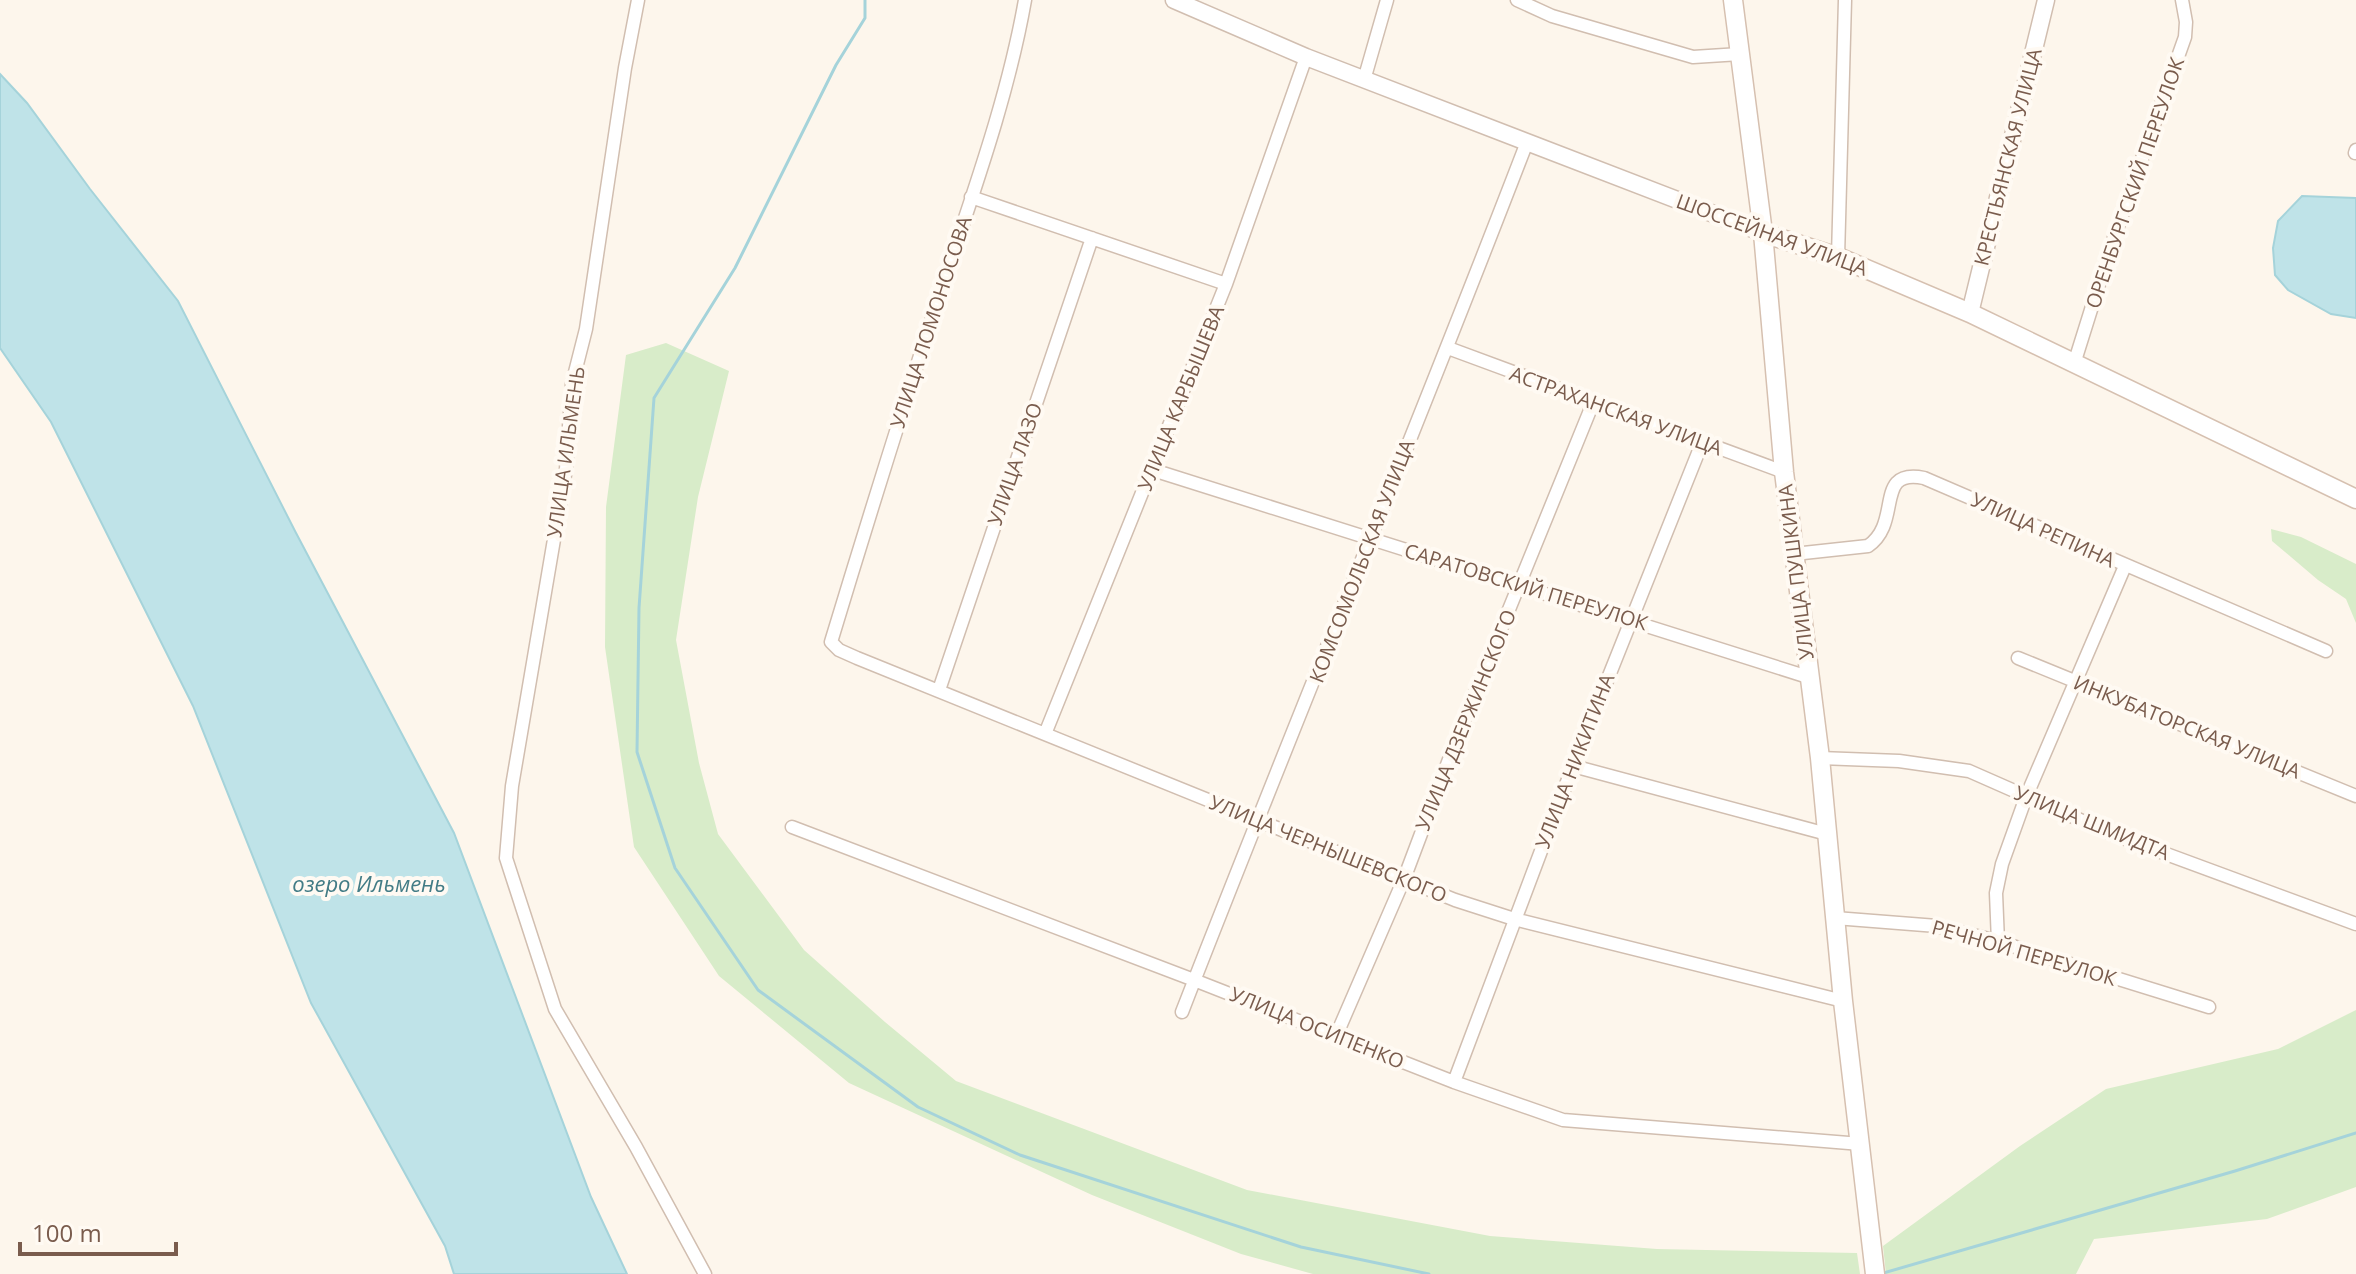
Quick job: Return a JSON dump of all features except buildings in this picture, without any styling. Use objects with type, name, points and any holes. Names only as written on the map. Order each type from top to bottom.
[{"type":"main road","name":"УЛИЦА ПУШКИНА","points":[[1733,0],[1763,233],[1784,472],[1820,758],[1843,1001],[1875,1274]]},
{"type":"main road","name":"ШОССЕЙНАЯ УЛИЦА","points":[[1763,233],[1838,257],[1970,313],[2356,499]]},
{"type":"street","name":"УЛИЦА ИЛЬМЕНЬ","points":[[638,0],[586,329],[572,384],[566,469],[512,786],[506,858],[555,1009],[636,1147],[705,1274]]},
{"type":"street","name":"УЛИЦА ЛОМОНОСОВА","points":[[831,642],[1018,42],[1025,0]]},
{"type":"street","name":"ШОССЕЙНАЯ УЛИЦА","points":[[1174,0],[1364,80],[1763,233]]},
{"type":"street","points":[[1364,80],[1387,0]]},
{"type":"street","points":[[1517,0],[1552,16],[1693,57],[1740,54]]},
{"type":"street","points":[[1838,257],[1845,0]]},
{"type":"street","name":"КРЕСТЬЯНСКАЯ УЛИЦА","points":[[1970,313],[2046,0]]},
{"type":"street","name":"ОРЕНБУРГСКИЙ ПЕРЕУЛОК","points":[[2074,364],[2110,249],[2185,37],[2182,0]]},
{"type":"street","name":"УЛИЦА КАРБЫШЕВА","points":[[1045,734],[1226,284],[1306,57]]},
{"type":"street","name":"КОМСОМОЛЬСКАЯ УЛИЦА","points":[[1182,1012],[1256,820],[1323,662],[1448,348],[1527,142]]},
{"type":"street","points":[[971,197],[1226,284]]},
{"type":"street","name":"УЛИЦА ЛАЗО","points":[[939,690],[1092,238]]},
{"type":"street","name":"АСТРАХАНСКАЯ УЛИЦА","points":[[1448,348],[1784,472]]},
{"type":"street","name":"УЛИЦА ДЗЕРЖИНСКОГО","points":[[1336,1036],[1404,879],[1462,725],[1593,403]]},
{"type":"street","name":"УЛИЦА НИКИТИНА","points":[[1454,1082],[1573,766],[1702,443]]},
{"type":"street","name":"САРАТОВСКИЙ ПЕРЕУЛОК","points":[[1153,470],[1808,677]]},
{"type":"street","name":"УЛИЦА РЕПИНА","points":[[1794,554],[1868,546],[1877,539],[1888,515],[1892,488],[1898,479],[1910,476],[1939,485],[2326,651]]},
{"type":"street","points":[[1998,942],[1996,893],[2002,864],[2026,797],[2125,566]]},
{"type":"street","name":"УЛИЦА ЧЕРНЫШЕВСКОГО","points":[[831,642],[839,650],[857,658],[1455,900],[1514,919],[1843,1001]]},
{"type":"street","name":"ИНКУБАТОРСКАЯ УЛИЦА","points":[[2018,658],[2356,796]]},
{"type":"street","name":"УЛИЦА ШМИДТА","points":[[1820,758],[1899,761],[1969,771],[2112,834],[2356,924]]},
{"type":"street","points":[[1573,766],[1827,834]]},
{"type":"street","name":"УЛИЦА ОСИПЕНКО","points":[[792,827],[1454,1082],[1563,1120],[1861,1144]]},
{"type":"street","name":"РЕЧНОЙ ПЕРЕУЛОК","points":[[1835,918],[1937,926],[2209,1007]]},
{"type":"green space","points":[[666,343],[729,371],[698,497],[676,640],[699,763],[718,834],[804,950],[956,1081],[1247,1190],[1490,1236],[1657,1249],[1857,1253],[1860,1274],[1313,1274],[1241,1254],[1092,1195],[849,1083],[719,976],[634,847],[605,647],[606,507],[626,355]]},
{"type":"green space","points":[[2271,529],[2301,537],[2356,564],[2356,623],[2346,599],[2272,541]]},
{"type":"green space","points":[[2356,1010],[2356,1187],[2267,1219],[2094,1239],[2076,1274],[1886,1274],[1883,1246],[2020,1146],[2106,1089],[2278,1049]]},
{"type":"water","name":"озеро Ильмень","points":[[0,74],[27,103],[178,301],[454,833],[591,1197],[627,1274],[454,1274],[445,1246],[311,1003],[193,706],[51,422],[0,348]]},
{"type":"water","points":[[2302,196],[2356,198],[2356,318],[2331,314],[2288,290],[2275,275],[2273,248],[2278,221]]},
{"type":"waterway","points":[[865,0],[865,18],[836,65],[735,268],[654,398],[639,608],[637,752],[675,868],[758,990],[918,1107],[1020,1155],[1301,1247],[1429,1274]]},
{"type":"waterway","points":[[1880,1274],[2356,1133]]}]
